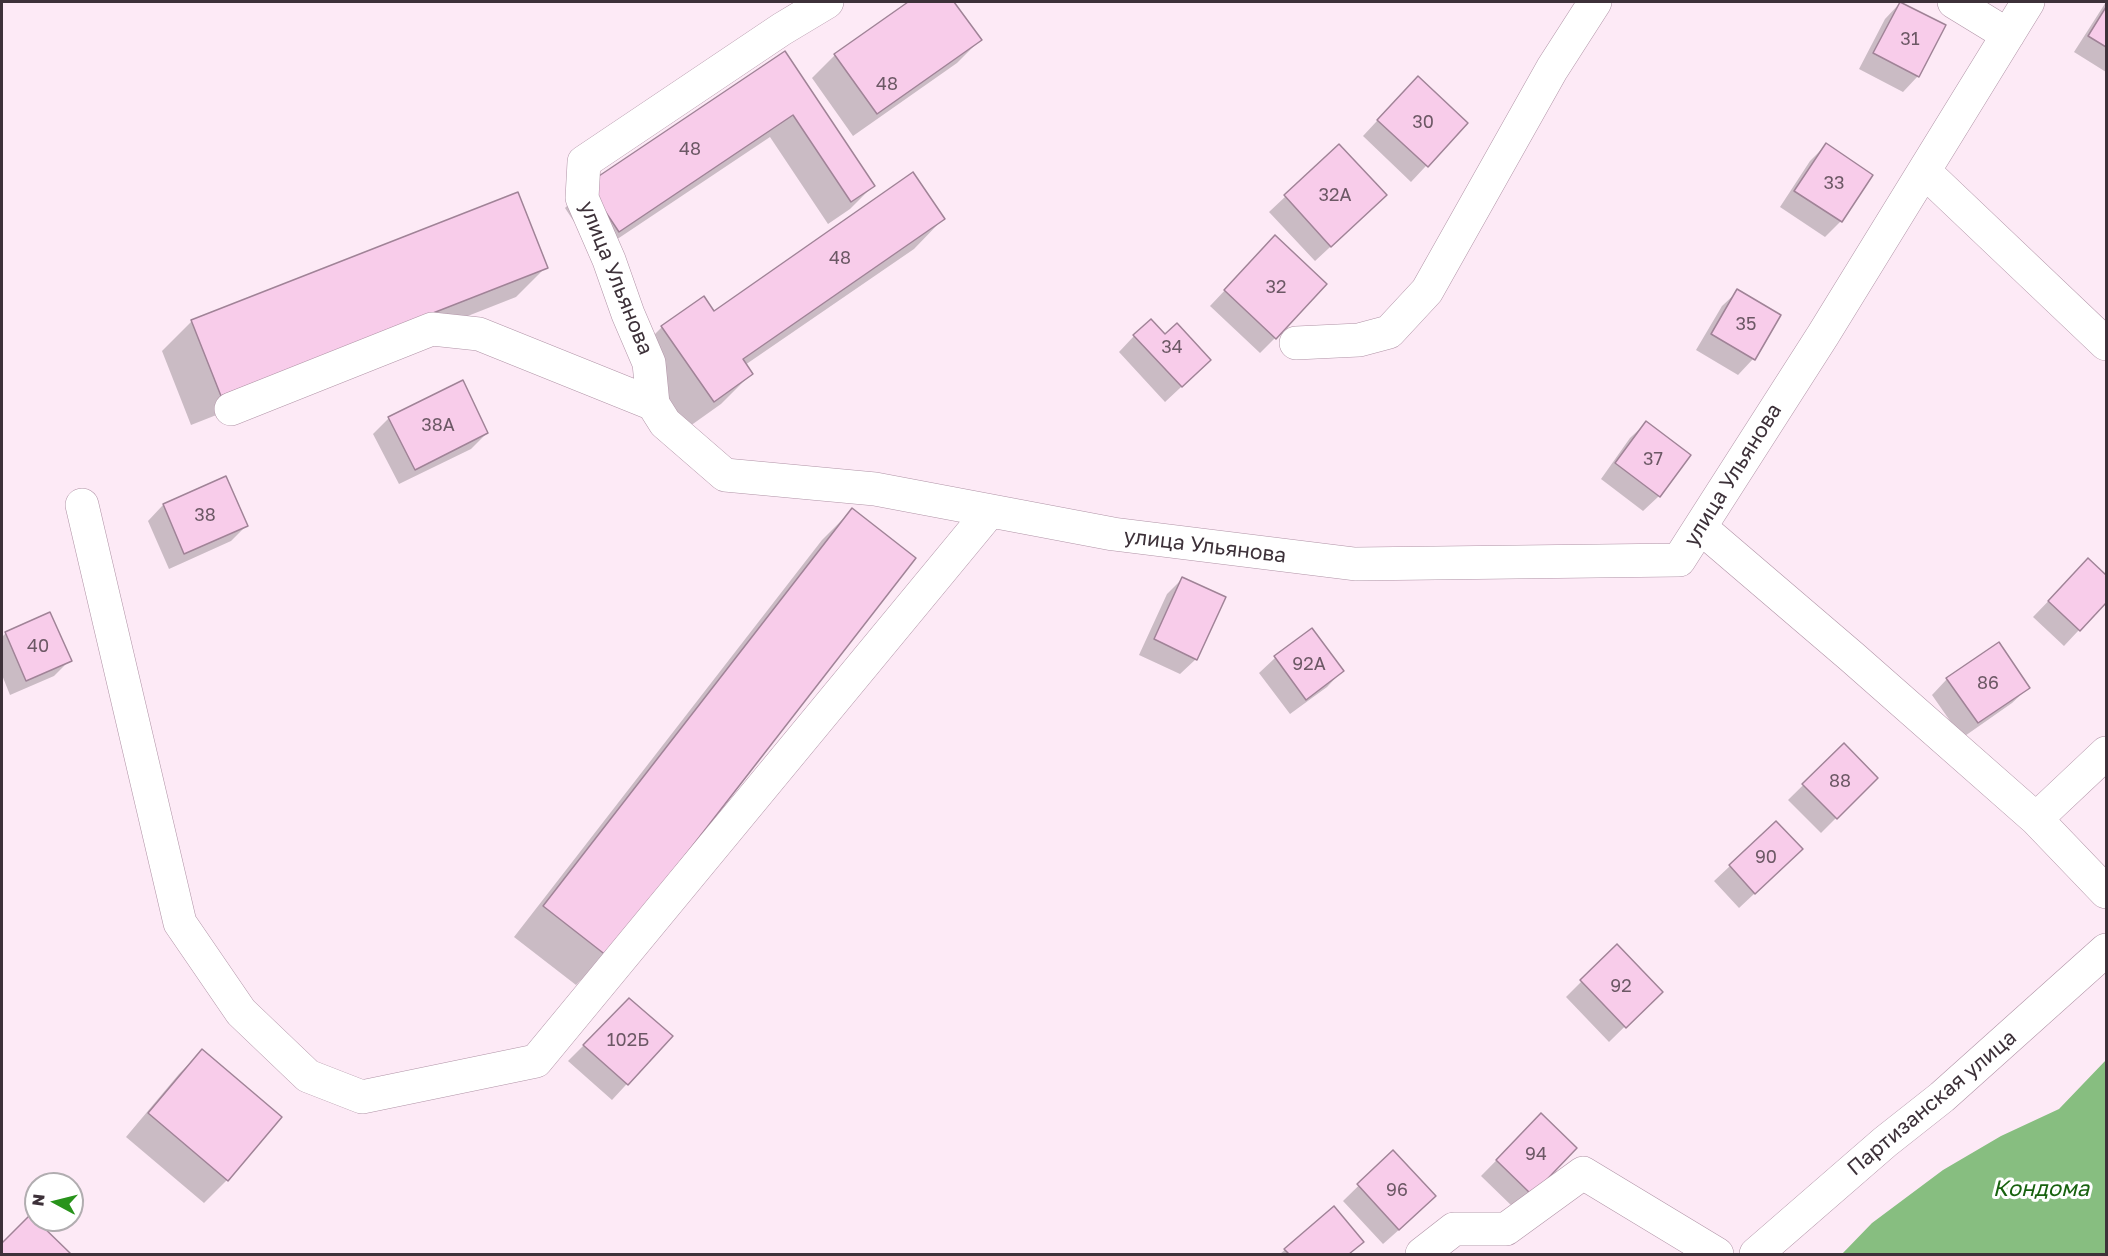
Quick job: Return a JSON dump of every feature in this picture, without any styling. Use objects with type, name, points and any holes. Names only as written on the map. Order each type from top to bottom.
[{"type":"street","name":"улица Ульянова","points":[[827,2],[782,29],[584,162],[582,198],[649,363],[653,404],[665,423],[725,475],[875,489],[1113,534],[1355,564],[1679,560],[2028,2]]},
{"type":"street","points":[[1296,343],[1359,340],[1389,332],[1427,291],[1552,69],[1595,2]]},
{"type":"street","points":[[1954,2],[2008,35]]},
{"type":"street","points":[[1924,171],[2106,344]]},
{"type":"street","points":[[231,409],[432,329],[479,334],[653,404]]},
{"type":"street","points":[[82,505],[180,923],[241,1011],[308,1076],[362,1097],[536,1061],[990,511]]},
{"type":"street","points":[[1700,527],[2036,819],[2106,892]]},
{"type":"street","points":[[2036,819],[2106,753]]},
{"type":"street","name":"Партизанская улица","points":[[1756,1254],[1885,1142],[1942,1097],[2106,950]]},
{"type":"street","points":[[1422,1254],[1454,1229],[1506,1230],[1583,1173],[1717,1254]]},
{"type":"water","name":"Кондома","points":[[2106,1060],[2106,1254],[1842,1254],[1872,1223],[1943,1170],[2001,1136],[2059,1109]]},
{"type":"building","points":[[908,2],[954,2],[982,40],[877,114],[834,54]]},
{"type":"building","points":[[1900,2],[1946,25],[1919,77],[1873,53]]},
{"type":"building","points":[[2106,7],[2106,47],[2088,36]]},
{"type":"building","points":[[785,51],[875,186],[851,202],[793,115],[619,232],[587,184]]},
{"type":"building","points":[[1418,76],[1468,123],[1428,167],[1377,120]]},
{"type":"building","points":[[1826,143],[1873,175],[1842,222],[1794,191]]},
{"type":"building","points":[[1339,144],[1387,195],[1331,247],[1284,195]]},
{"type":"building","points":[[913,172],[945,219],[743,359],[753,374],[714,402],[661,326],[704,296],[714,311]]},
{"type":"building","points":[[518,192],[548,268],[221,396],[191,320]]},
{"type":"building","points":[[1275,235],[1327,284],[1276,339],[1224,290]]},
{"type":"building","points":[[1737,289],[1781,315],[1755,360],[1711,334]]},
{"type":"building","points":[[1151,319],[1165,334],[1177,323],[1211,360],[1182,387],[1133,335]]},
{"type":"building","points":[[463,380],[488,433],[415,470],[388,417]]},
{"type":"building","points":[[1646,421],[1691,455],[1660,497],[1615,463]]},
{"type":"building","points":[[226,476],[248,526],[184,554],[163,504]]},
{"type":"building","points":[[852,508],[916,558],[607,956],[543,906]]},
{"type":"building","points":[[2088,558],[2106,575],[2106,603],[2080,631],[2048,601]]},
{"type":"building","points":[[1182,577],[1226,597],[1197,660],[1154,639]]},
{"type":"building","points":[[50,612],[72,661],[26,681],[5,632]]},
{"type":"building","points":[[1312,628],[1344,671],[1306,700],[1274,656]]},
{"type":"building","points":[[1999,642],[2030,688],[1978,723],[1946,678]]},
{"type":"building","points":[[1844,743],[1878,778],[1837,819],[1802,784]]},
{"type":"building","points":[[1776,821],[1803,849],[1755,894],[1729,865]]},
{"type":"building","points":[[1617,944],[1663,992],[1626,1028],[1580,980]]},
{"type":"building","points":[[629,998],[673,1036],[628,1085],[583,1045]]},
{"type":"building","points":[[202,1049],[282,1117],[228,1181],[148,1113]]},
{"type":"building","points":[[1541,1113],[1577,1148],[1532,1195],[1496,1160]]},
{"type":"building","points":[[1393,1150],[1436,1196],[1399,1230],[1357,1184]]},
{"type":"building","points":[[1334,1206],[1364,1242],[1349,1254],[1289,1254],[1284,1249]]},
{"type":"building","points":[[24,1221],[24,1232],[48,1232],[71,1254],[2,1254],[2,1243]]}]
